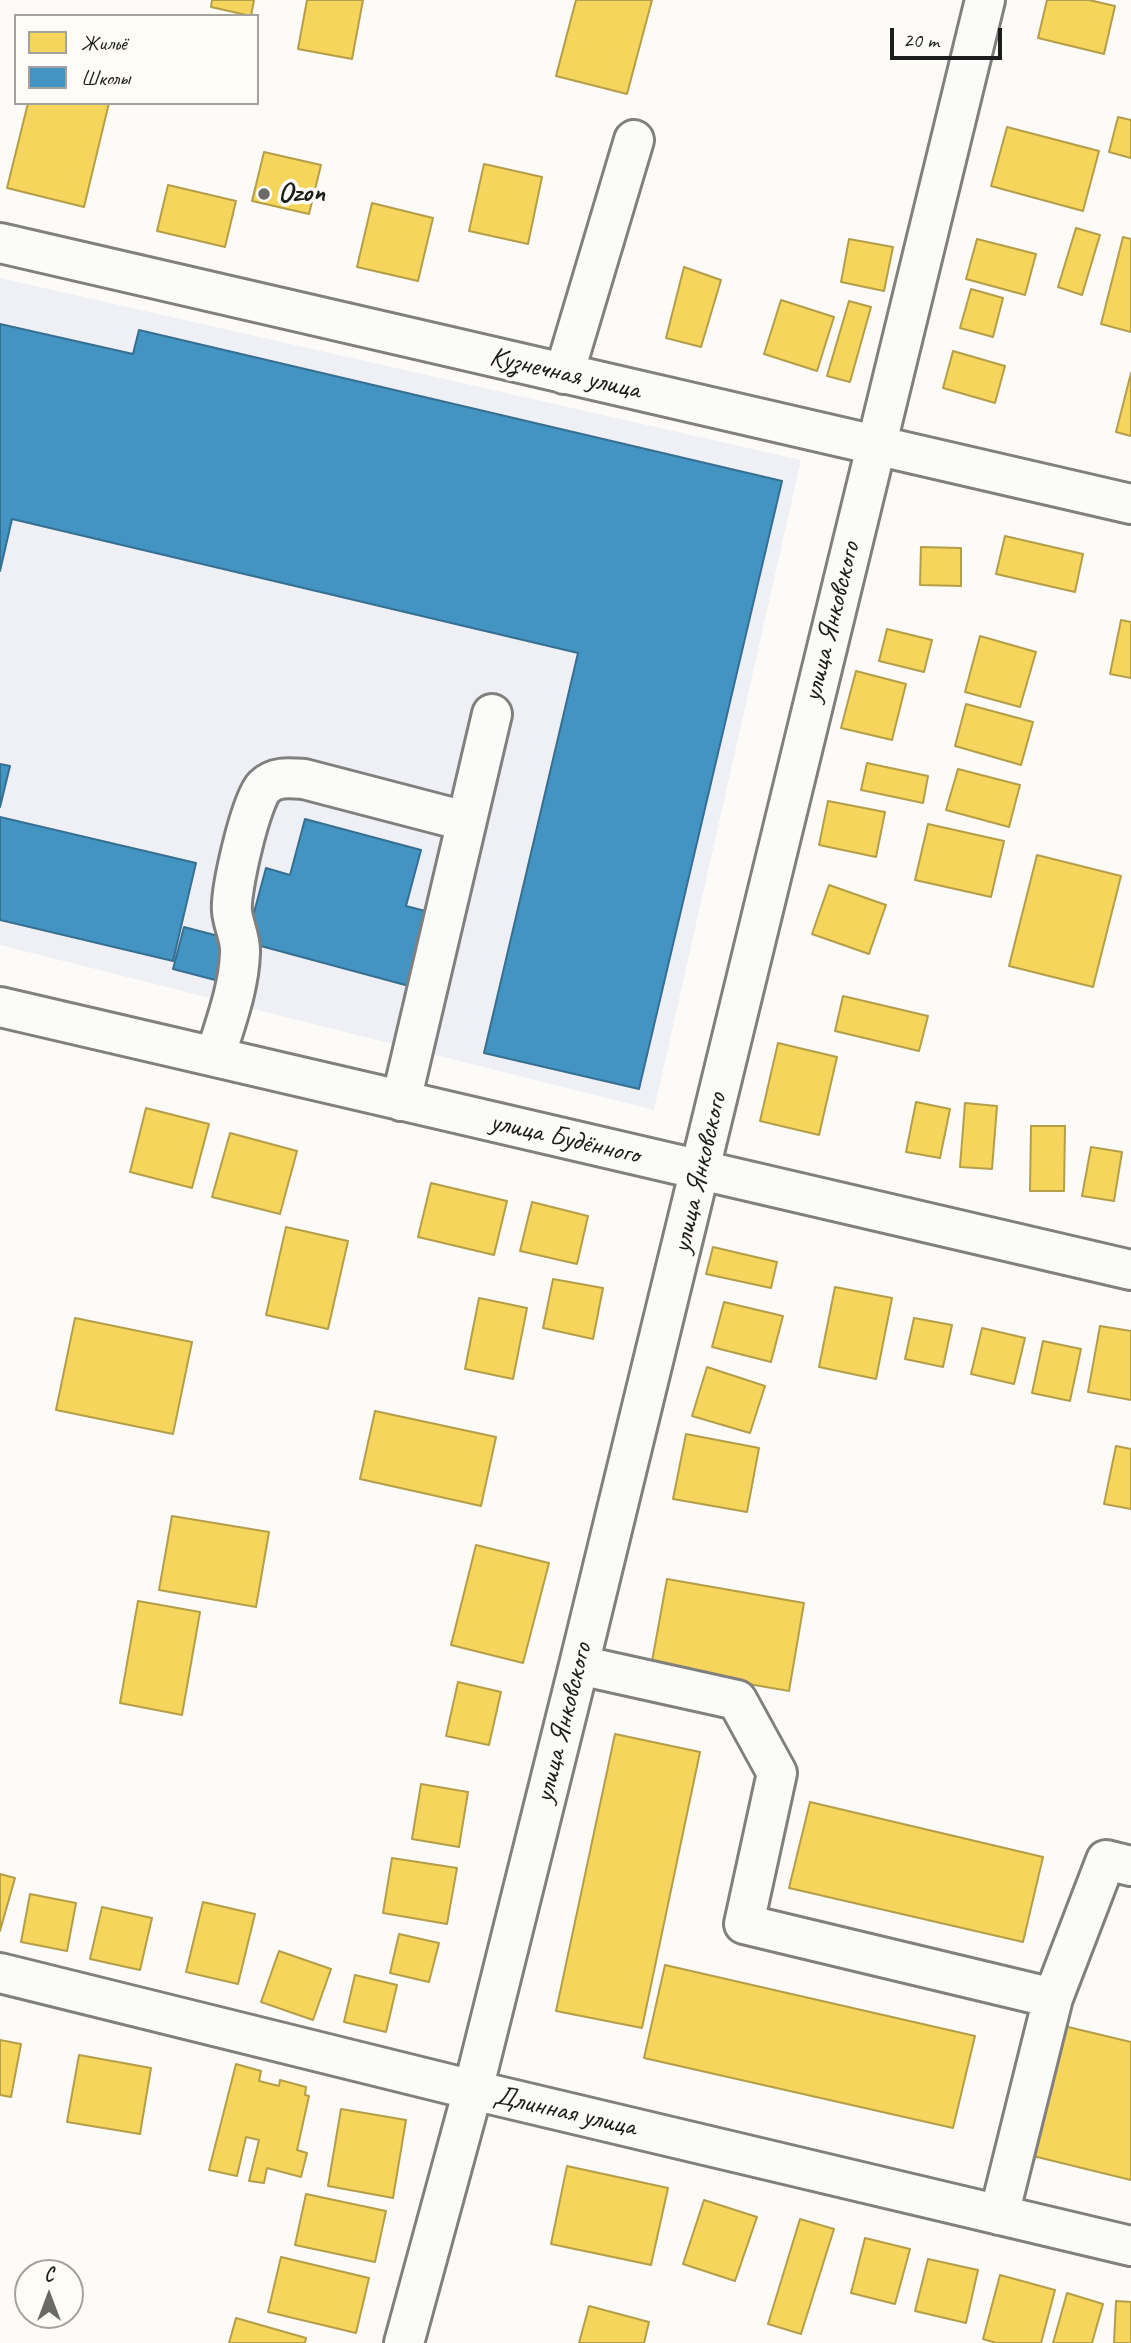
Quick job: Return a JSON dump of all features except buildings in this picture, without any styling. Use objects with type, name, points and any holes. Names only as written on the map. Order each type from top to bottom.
[{"type":"street","name":"улица Янковского","points":[[404,2343],[473,2090],[579,1665],[985,0]]},
{"type":"street","points":[[564,374],[634,140]]},
{"type":"street","name":"Кузнечная улица","points":[[0,243],[1131,504]]},
{"type":"street","points":[[401,1101],[492,713]]},
{"type":"street","points":[[215,1057],[228,1012],[240,952],[232,913],[232,897],[255,801],[264,786],[280,778],[304,779],[465,821]]},
{"type":"street","name":"улица Будённого","points":[[0,1007],[1131,1270]]},
{"type":"street","points":[[579,1665],[737,1700],[777,1773],[744,1924],[1053,1998]]},
{"type":"street","points":[[999,2215],[1053,1998],[1106,1860],[1131,1866]]},
{"type":"street","name":"Длинная улица","points":[[0,1973],[473,2090],[1131,2246]]},
{"type":"shaded area","points":[[0,278],[801,460],[654,1110],[0,945]]},
{"type":"place","name":"Ozon","points":[[264,194]]}]
